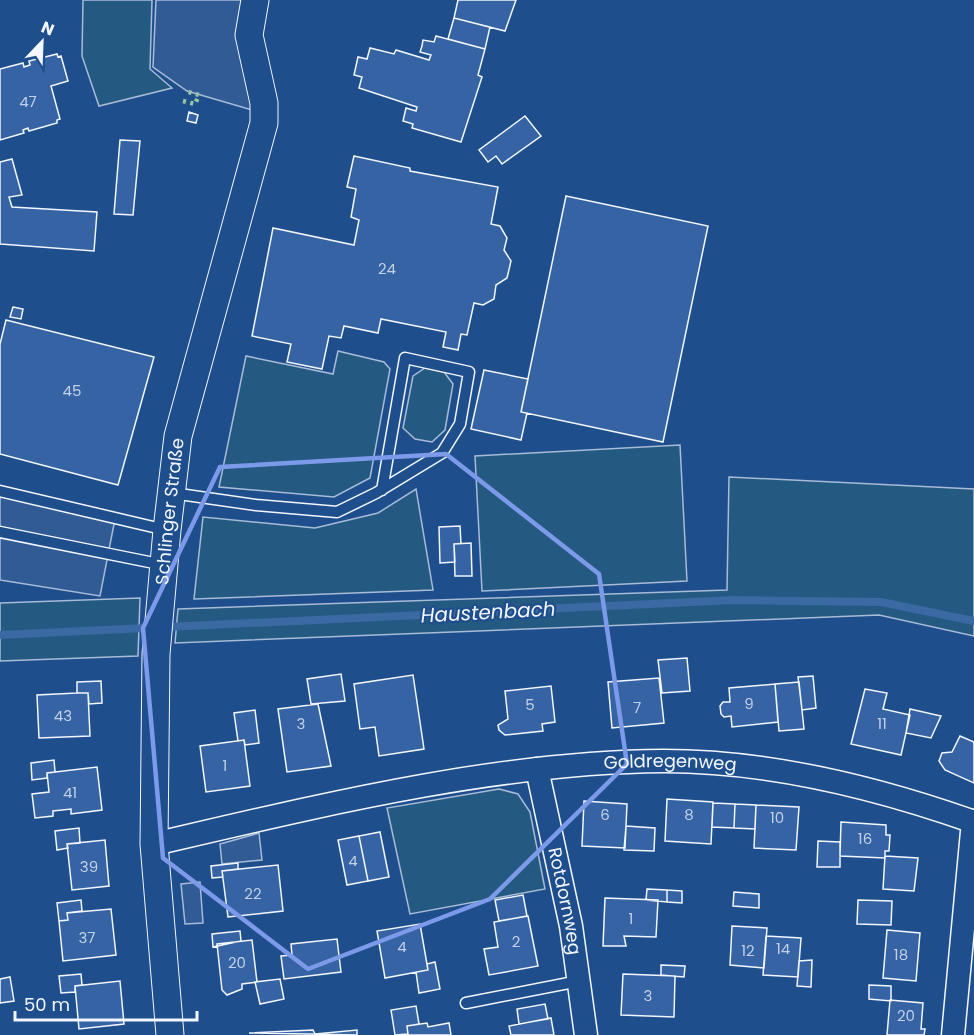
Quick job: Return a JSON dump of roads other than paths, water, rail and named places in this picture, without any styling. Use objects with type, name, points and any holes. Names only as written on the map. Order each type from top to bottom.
[{"type":"street","name":"Schlinger Straße","points":[[170,1035],[154,844],[156,654],[162,577],[178,436],[264,123],[264,103],[249,35],[255,0]]},
{"type":"street","name":"Goldregenweg","points":[[154,844],[344,800],[537,769],[664,761],[774,770],[878,790],[973,822],[953,1035]]},
{"type":"street","name":"Rotdornweg","points":[[537,769],[571,926],[586,1035]]},
{"type":"lane","points":[[171,493],[256,505],[338,512],[382,490],[442,453],[460,424],[469,372],[405,358],[382,490]]},
{"type":"lane","points":[[0,490],[167,530]]},
{"type":"lane","points":[[0,532],[162,577]]},
{"type":"lane","points":[[466,1003],[579,981]]},
{"type":"waterway","name":"Haustenbach","points":[[0,635],[734,600],[881,602],[974,621]]}]
